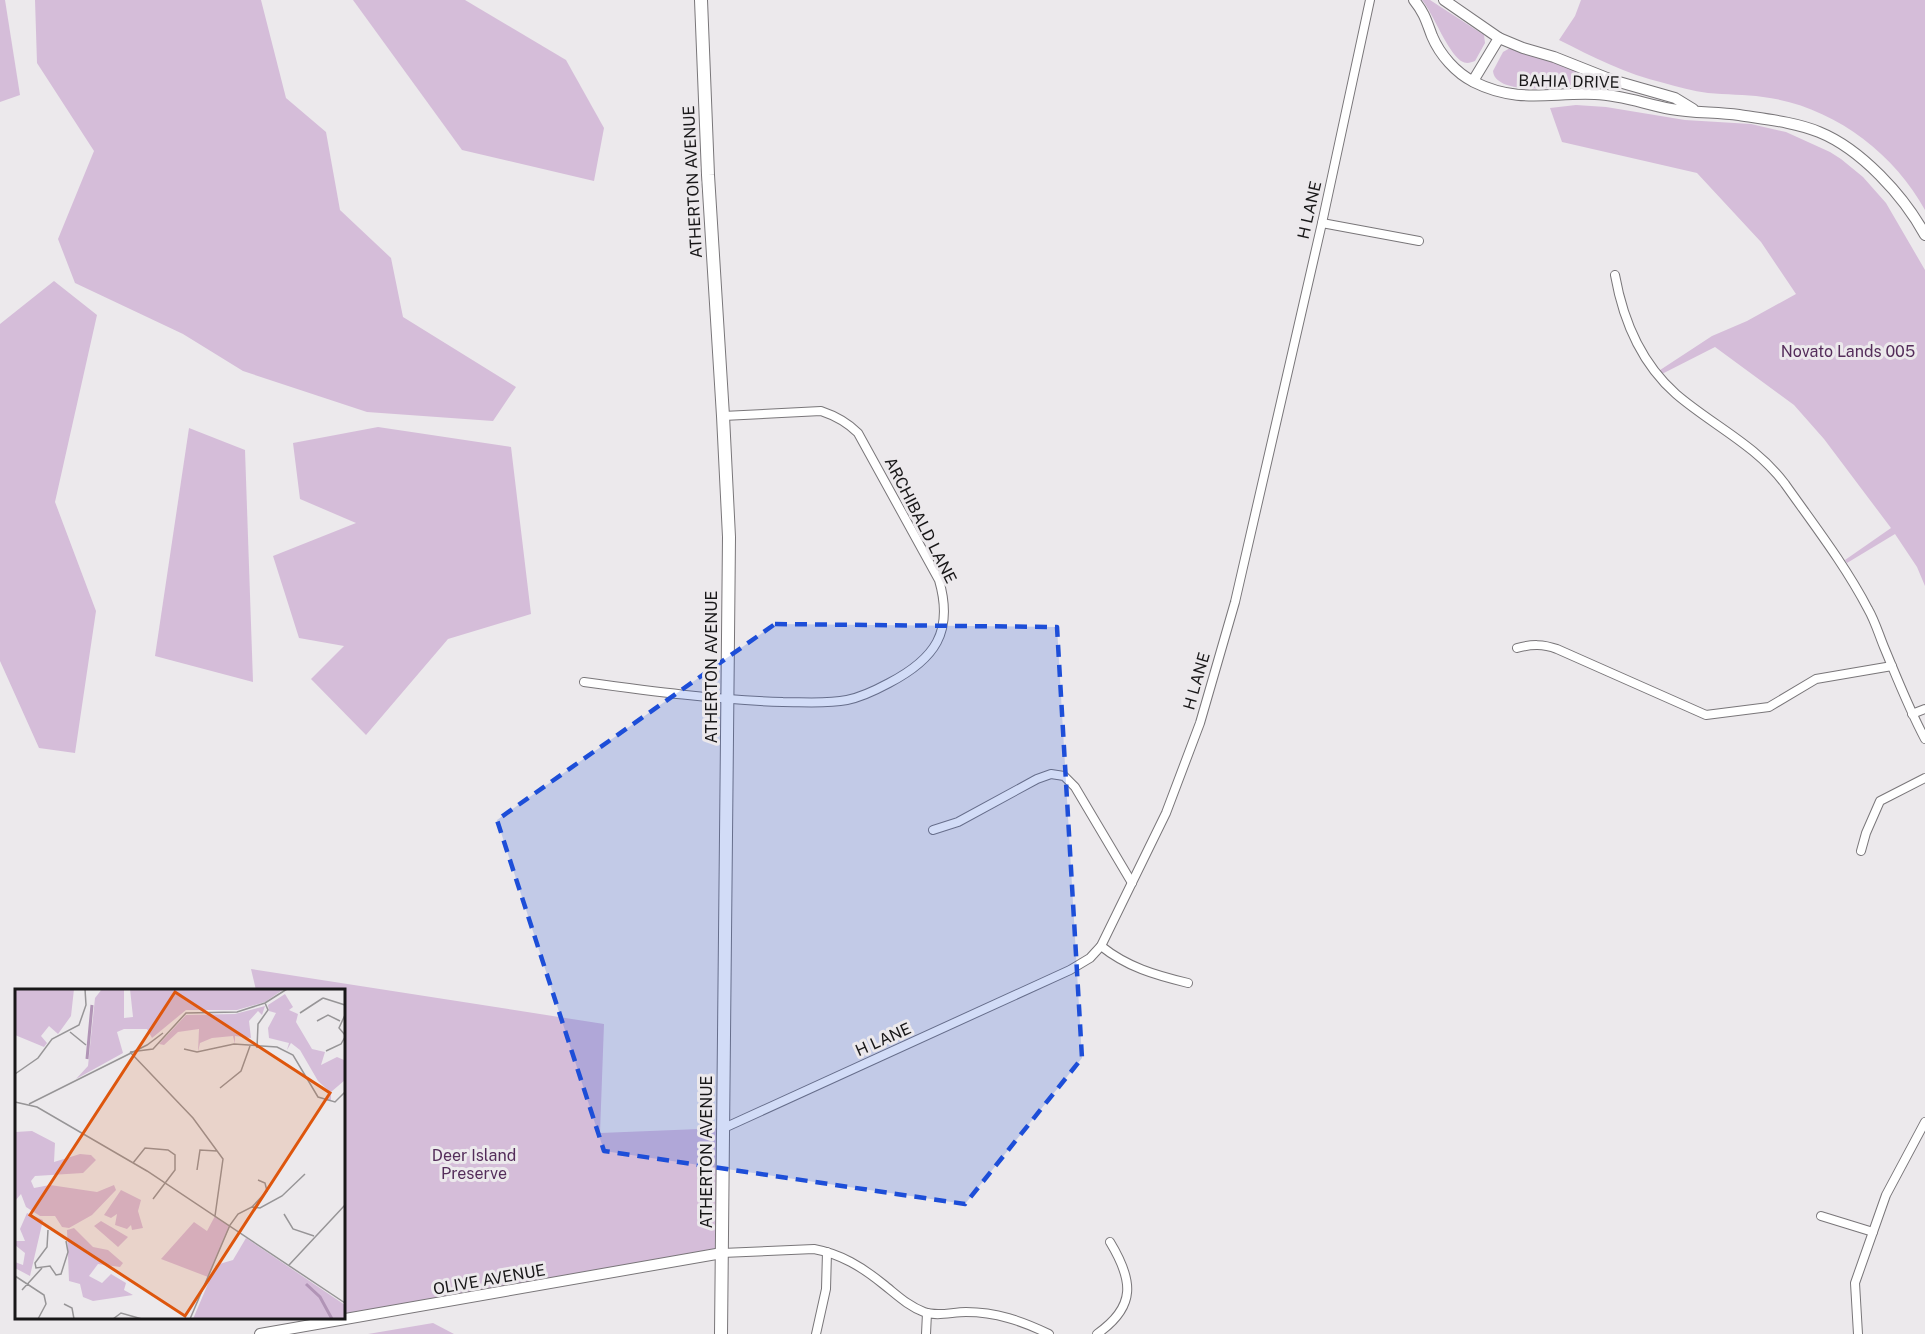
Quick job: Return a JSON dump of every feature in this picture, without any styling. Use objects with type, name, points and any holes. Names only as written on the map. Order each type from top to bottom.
[{"type":"main road","name":"ATHERTON AVENUE","points":[[701,0],[712,256],[729,537],[721,1334]]},
{"type":"street","name":"H LANE","points":[[724,1128],[1070,970],[1090,958],[1101,946],[1166,813],[1200,723],[1235,602],[1322,223],[1370,0]]},
{"type":"street","name":"BAHIA DRIVE","points":[[1413,0],[1425,13],[1433,38],[1444,57],[1473,81],[1496,92],[1520,96],[1592,93],[1616,95],[1672,109],[1696,110],[1780,122],[1819,132],[1845,146],[1875,171],[1917,220],[1925,235]]},
{"type":"street","name":"BAHIA DRIVE","points":[[1444,0],[1499,38],[1612,80],[1675,98],[1696,110]]},
{"type":"street","points":[[1473,81],[1499,38]]},
{"type":"street","points":[[1322,223],[1419,241]]},
{"type":"street","points":[[1615,275],[1619,297],[1633,338],[1652,369],[1677,394],[1748,446],[1783,481],[1840,562],[1869,611],[1911,714],[1925,739]]},
{"type":"street","name":"ARCHIBALD LANE","points":[[584,682],[728,700],[820,702],[846,700],[864,695],[908,673],[922,662],[938,642],[945,617],[939,580],[858,433],[836,416],[821,411],[723,416]]},
{"type":"street","points":[[1517,648],[1532,644],[1557,649],[1706,715],[1769,707],[1816,679],[1892,666]]},
{"type":"street","points":[[1911,714],[1925,709]]},
{"type":"street","points":[[933,830],[958,822],[1037,779],[1051,774],[1064,776],[1075,787],[1132,883]]},
{"type":"street","points":[[1861,851],[1880,801],[1925,778]]},
{"type":"street","points":[[1101,946],[1116,958],[1145,972],[1188,983]]},
{"type":"street","points":[[1858,1334],[1855,1283],[1886,1195],[1925,1122]]},
{"type":"street","points":[[1821,1216],[1873,1232]]},
{"type":"street","points":[[1097,1334],[1110,1325],[1120,1313],[1126,1298],[1128,1281],[1124,1264],[1110,1242]]},
{"type":"street","points":[[722,1253],[814,1249],[827,1252],[845,1258],[882,1282],[906,1304],[927,1313],[989,1314],[1018,1320],[1049,1334]]},
{"type":"street","points":[[816,1334],[826,1289],[827,1252]]},
{"type":"street","name":"OLIVE AVENUE","points":[[260,1334],[722,1253]]},
{"type":"street","points":[[926,1334],[927,1313]]},
{"type":"highlighted area","points":[[775,624],[1057,627],[1082,1058],[965,1204],[604,1151],[497,820]]},
{"type":"green space","points":[[0,0],[5,0],[20,95],[0,102]]},
{"type":"green space","points":[[35,0],[261,0],[286,98],[326,132],[340,210],[391,258],[403,317],[516,387],[493,421],[367,412],[243,371],[183,334],[75,283],[58,239],[94,151],[37,63]]},
{"type":"green space","points":[[353,0],[465,0],[566,60],[604,128],[594,181],[462,150]]},
{"type":"green space","points":[[1422,0],[1430,0],[1484,35],[1485,43],[1475,61],[1465,63],[1456,56]]},
{"type":"green space","points":[[1581,0],[1925,0],[1925,210],[1896,169],[1877,150],[1857,134],[1812,110],[1763,97],[1715,94],[1686,89],[1610,65],[1559,40],[1575,16]]},
{"type":"green space","points":[[1510,48],[1551,60],[1592,76],[1592,79],[1554,88],[1521,88],[1507,85],[1497,79],[1493,71],[1503,52]]},
{"type":"green space","name":"Novato Lands 005","points":[[1576,105],[1606,107],[1685,120],[1751,124],[1786,132],[1841,159],[1863,177],[1886,203],[1925,270],[1925,586],[1917,567],[1895,534],[1847,563],[1845,560],[1891,528],[1824,439],[1794,405],[1715,347],[1656,377],[1654,374],[1712,336],[1747,321],[1796,294],[1761,242],[1697,173],[1562,142],[1550,108]]},
{"type":"green space","points":[[54,281],[97,315],[55,502],[96,611],[75,753],[39,748],[0,661],[0,324]]},
{"type":"green space","points":[[378,427],[511,447],[531,614],[448,639],[366,735],[311,679],[344,646],[299,638],[273,556],[356,523],[300,499],[293,443]]},
{"type":"green space","points":[[189,428],[245,450],[253,682],[155,656]]},
{"type":"green space","name":"Deer Island Preserve","points":[[251,969],[604,1024],[600,1133],[724,1128],[722,1253],[345,1318],[345,989],[256,989]]},
{"type":"green space","points":[[433,1323],[454,1334],[368,1334]]}]
